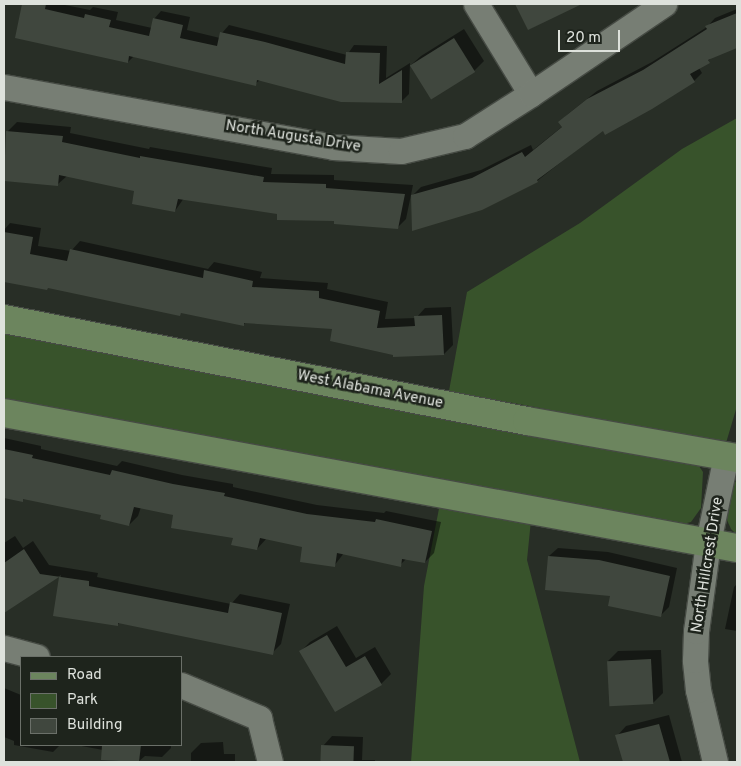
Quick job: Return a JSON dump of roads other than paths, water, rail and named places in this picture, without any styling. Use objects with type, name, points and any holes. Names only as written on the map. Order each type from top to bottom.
[{"type":"street","points":[[476,4],[531,94]]},
{"type":"street","name":"North Augusta Drive","points":[[4,87],[333,147],[401,151],[464,136],[531,94],[664,4]]},
{"type":"street","name":"West Alabama Avenue","points":[[4,319],[527,421],[732,458]]},
{"type":"street","points":[[4,413],[737,548]]},
{"type":"street","name":"North Hillcrest Drive","points":[[715,762],[698,690],[695,660],[699,601],[708,542],[732,458]]},
{"type":"street","points":[[4,648],[33,656]]},
{"type":"street","points":[[182,684],[259,718],[270,762]]}]
